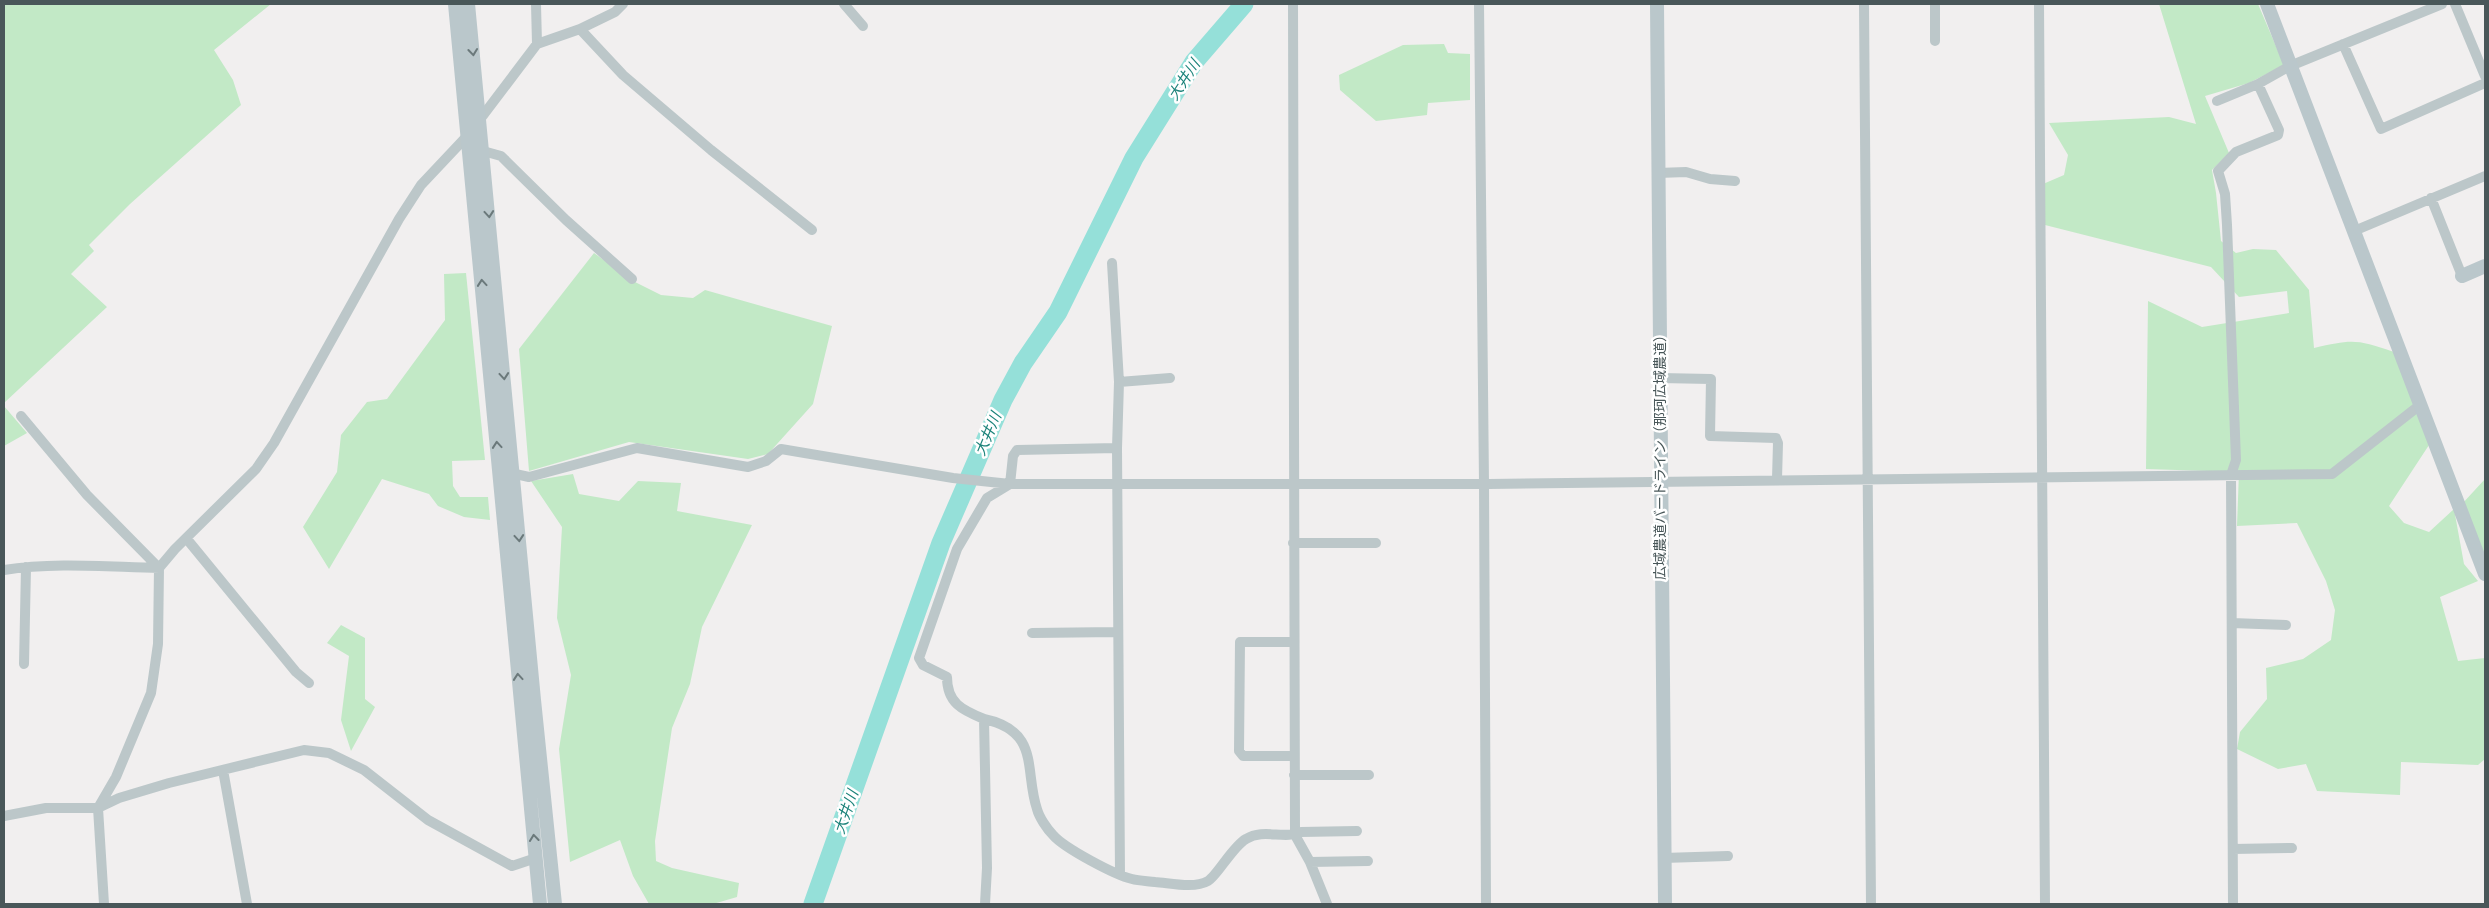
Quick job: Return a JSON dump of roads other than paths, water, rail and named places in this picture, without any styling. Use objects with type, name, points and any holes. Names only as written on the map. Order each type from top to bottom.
[{"type":"street","points":[[456,4],[540,904]]},
{"type":"street","points":[[468,4],[555,904]]},
{"type":"street","points":[[536,4],[537,44]]},
{"type":"street","points":[[104,904],[98,808],[116,777],[151,693],[158,644],[160,568],[186,538],[256,469],[274,443],[399,219],[421,184],[469,134],[537,44],[580,29],[615,12],[623,4]]},
{"type":"street","points":[[844,4],[863,26]]},
{"type":"street","points":[[1292,4],[1294,835],[1310,862],[1327,904]]},
{"type":"street","points":[[1479,4],[1486,904]]},
{"type":"street","name":"広域農道バードライン（那珂広域農道）","points":[[1657,4],[1663,858],[1665,904]]},
{"type":"street","points":[[1864,4],[1867,285],[1866,478],[1871,904]]},
{"type":"street","points":[[1935,4],[1935,41]]},
{"type":"street","points":[[2039,4],[2044,904]]},
{"type":"street","points":[[2266,4],[2485,574]]},
{"type":"street","points":[[2217,101],[2258,84],[2290,66],[2442,4]]},
{"type":"street","points":[[2455,4],[2485,76]]},
{"type":"street","points":[[580,29],[623,75],[711,150],[812,230]]},
{"type":"street","points":[[2343,44],[2381,129],[2485,84]]},
{"type":"street","points":[[2233,904],[2231,475],[2236,460],[2227,225],[2225,194],[2218,171],[2236,152],[2278,135],[2279,130],[2258,84]]},
{"type":"street","points":[[483,151],[500,156],[566,220],[632,279]]},
{"type":"street","points":[[1658,173],[1686,172],[1734,181]]},
{"type":"street","points":[[2354,231],[2485,176]]},
{"type":"street","points":[[2431,198],[2462,276],[2485,266]]},
{"type":"street","points":[[1112,263],[1119,382],[1117,448],[1120,875]]},
{"type":"street","points":[[1119,382],[1170,378]]},
{"type":"street","points":[[1660,378],[1711,379],[1710,436],[1776,438],[1778,443],[1777,479]]},
{"type":"street","points":[[500,470],[513,475],[529,477],[637,448],[748,467],[766,461],[781,449],[953,478],[1010,484],[1484,483],[2332,474],[2420,405]]},
{"type":"street","points":[[21,416],[87,495],[160,568]]},
{"type":"street","points":[[1010,484],[1013,456],[1017,450],[1117,448]]},
{"type":"street","points":[[1010,484],[987,498],[957,549],[919,658],[923,665],[947,677],[947,690],[953,702],[1011,731],[1024,745],[1030,761],[1037,810],[1053,835],[1066,846],[1133,880],[1188,885],[1208,881],[1245,839],[1266,832],[1294,835],[1301,832],[1357,831]]},
{"type":"street","points":[[186,538],[296,672],[308,683]]},
{"type":"street","points":[[1294,543],[1376,543]]},
{"type":"street","points":[[4,570],[26,567],[160,568]]},
{"type":"street","points":[[24,664],[26,567]]},
{"type":"street","points":[[2232,623],[2286,625]]},
{"type":"street","points":[[1032,633],[1118,632]]},
{"type":"street","points":[[1294,642],[1240,642],[1238,723],[1238,751],[1243,756],[1294,756]]},
{"type":"street","points":[[984,719],[987,868],[985,904]]},
{"type":"street","points":[[4,816],[46,808],[98,808],[119,798],[304,750],[329,753],[364,770],[428,820],[512,866],[536,858]]},
{"type":"street","points":[[223,770],[247,904]]},
{"type":"street","points":[[1294,776],[1369,775]]},
{"type":"street","points":[[2232,849],[2292,848]]},
{"type":"street","points":[[1663,858],[1728,856]]},
{"type":"street","points":[[1310,862],[1368,861]]},
{"type":"waterway","name":"大井川","points":[[813,904],[941,543],[1003,400],[1023,363],[1058,312],[1134,158],[1194,62],[1244,4]]}]
